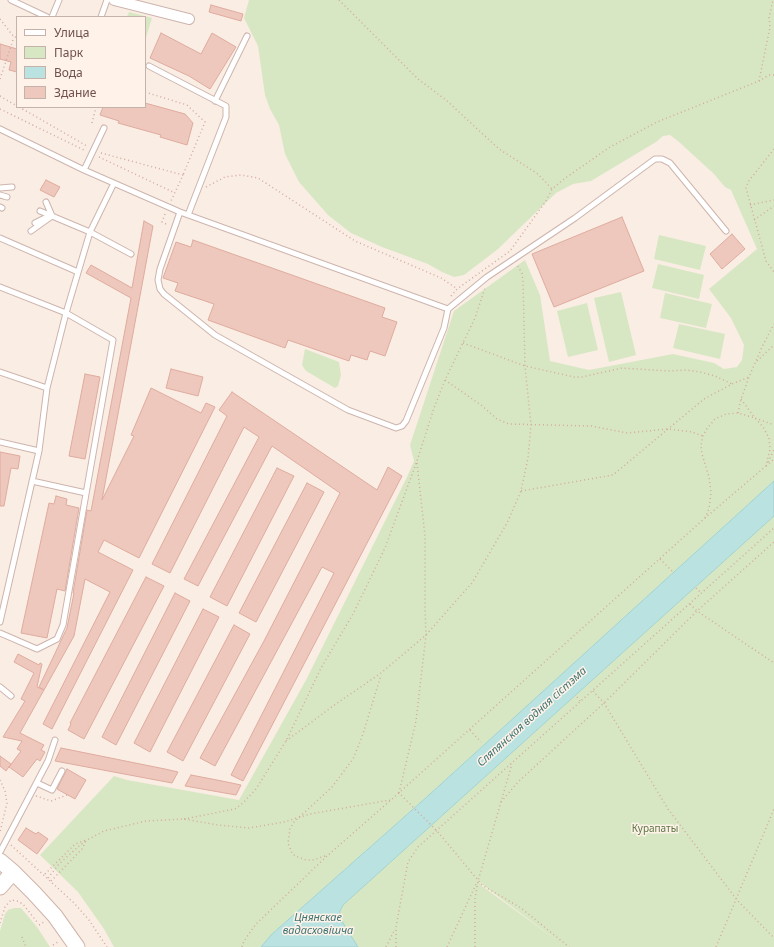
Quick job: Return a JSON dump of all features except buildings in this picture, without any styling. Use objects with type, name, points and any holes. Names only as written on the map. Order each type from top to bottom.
[{"type":"main road","points":[[0,861],[13,872],[55,916],[77,947]]},
{"type":"main road","points":[[0,887],[13,872]]},
{"type":"street","points":[[114,0],[189,19]]},
{"type":"lane","points":[[11,0],[45,16]]},
{"type":"lane","points":[[52,16],[59,0]]},
{"type":"lane","points":[[101,16],[107,0]]},
{"type":"lane","points":[[215,101],[248,36]]},
{"type":"lane","points":[[149,66],[226,106],[226,117],[188,215]]},
{"type":"lane","points":[[84,170],[104,128]]},
{"type":"lane","points":[[0,129],[84,170],[180,212],[445,308]]},
{"type":"lane","points":[[445,308],[487,277],[575,218],[654,160],[662,159],[670,163],[726,231]]},
{"type":"lane","points":[[0,622],[39,451],[46,388],[90,232],[114,183]]},
{"type":"lane","points":[[0,188],[12,187]]},
{"type":"lane","points":[[0,195],[7,197]]},
{"type":"lane","points":[[46,202],[52,216]]},
{"type":"lane","points":[[40,211],[90,232],[131,254]]},
{"type":"lane","points":[[180,212],[160,269],[158,280],[160,289],[164,294],[215,335],[348,410],[391,427],[396,428],[402,426],[406,421],[444,328],[445,308]]},
{"type":"lane","points":[[35,223],[52,216]]},
{"type":"lane","points":[[31,231],[52,216]]},
{"type":"lane","points":[[0,238],[78,272]]},
{"type":"lane","points":[[0,287],[66,313],[113,340],[64,625],[57,639],[37,649],[0,633]]},
{"type":"lane","points":[[0,372],[46,388]]},
{"type":"lane","points":[[0,442],[39,451]]},
{"type":"lane","points":[[32,481],[86,493]]},
{"type":"lane","points":[[0,687],[11,696]]},
{"type":"lane","points":[[0,852],[48,761],[55,740]]},
{"type":"lane","points":[[37,783],[52,790],[62,772]]},
{"type":"path","points":[[339,0],[418,79],[446,100],[499,149],[538,174],[552,189]]},
{"type":"path","points":[[759,81],[770,27],[769,18],[773,0]]},
{"type":"path","points":[[0,19],[14,37],[0,79]]},
{"type":"path","points":[[445,308],[457,289],[510,251],[546,200],[552,189],[564,178],[610,147],[657,122],[759,81],[769,75],[774,75]]},
{"type":"path","points":[[146,92],[187,106],[205,122],[189,164],[162,222],[174,227]]},
{"type":"path","points":[[0,96],[16,105]]},
{"type":"path","points":[[21,108],[93,150],[183,175]]},
{"type":"path","points":[[92,123],[96,108]]},
{"type":"path","points":[[774,149],[748,182],[746,188],[766,261],[774,272]]},
{"type":"path","points":[[196,195],[210,184],[225,177],[241,175],[258,178],[355,241],[441,278],[457,289]]},
{"type":"path","points":[[750,205],[774,200]]},
{"type":"path","points":[[754,220],[774,206]]},
{"type":"path","points":[[286,741],[381,673],[426,635],[472,583],[507,523],[521,491],[528,458],[531,425],[525,366],[522,273],[510,251]]},
{"type":"path","points":[[44,875],[75,844],[87,840],[104,831],[146,821],[184,819],[235,809],[256,789],[286,741],[321,668],[354,614],[385,548],[417,461],[434,408],[445,380],[475,318],[487,277]]},
{"type":"path","points":[[738,413],[741,399],[749,377],[774,324]]},
{"type":"path","points":[[462,343],[525,366],[574,377],[582,377],[622,368],[670,371],[687,370],[715,376],[732,384]]},
{"type":"path","points":[[756,363],[774,345]]},
{"type":"path","points":[[521,491],[612,475],[668,430],[704,398],[749,377]]},
{"type":"path","points":[[445,380],[481,405],[502,422],[509,424],[591,426],[627,433],[668,430],[692,432],[703,436]]},
{"type":"path","points":[[741,399],[763,427],[769,438],[770,449],[766,466]]},
{"type":"path","points":[[705,518],[709,509],[711,492],[709,477],[702,454],[702,445],[703,436],[710,424],[715,419],[726,414],[738,413],[774,425]]},
{"type":"path","points":[[766,466],[774,450]]},
{"type":"path","points":[[242,947],[244,941],[256,924],[327,856],[470,730],[705,518],[774,459]]},
{"type":"path","points":[[399,793],[416,721],[426,635],[424,609],[425,536],[417,461]]},
{"type":"path","points":[[581,702],[774,528]]},
{"type":"path","points":[[502,802],[518,782],[604,703],[697,612],[774,542]]},
{"type":"path","points":[[660,559],[672,571]]},
{"type":"path","points":[[696,588],[701,593]]},
{"type":"path","points":[[690,604],[697,612],[774,663]]},
{"type":"path","points":[[327,856],[319,859],[300,859],[292,853],[288,843],[288,837],[293,823],[332,787],[352,759],[362,737],[381,673]]},
{"type":"path","points":[[581,702],[593,691]]},
{"type":"path","points":[[593,691],[604,703],[668,809],[737,900],[774,938]]},
{"type":"path","points":[[396,947],[396,927],[408,862],[418,847],[438,831],[593,691]]},
{"type":"path","points":[[577,697],[581,702]]},
{"type":"path","points":[[470,730],[481,742]]},
{"type":"path","points":[[447,947],[478,880],[513,763]]},
{"type":"path","points":[[0,780],[5,791],[7,803],[0,832]]},
{"type":"path","points":[[399,793],[438,831],[482,885],[520,908],[569,947]]},
{"type":"path","points":[[31,795],[51,801],[67,795]]},
{"type":"path","points":[[184,819],[241,828],[262,826],[310,814],[392,799]]},
{"type":"path","points":[[716,947],[774,809]]},
{"type":"path","points":[[48,878],[59,864],[87,840]]},
{"type":"path","points":[[51,881],[82,848],[87,840]]},
{"type":"path","points":[[7,841],[74,903],[89,920],[107,947]]},
{"type":"path","points":[[475,947],[475,899],[478,880]]},
{"type":"path","points":[[0,923],[6,907],[11,900],[22,904],[37,922]]},
{"type":"path","points":[[386,947],[396,927]]},
{"type":"path","points":[[22,937],[26,947]]},
{"type":"green space","points":[[249,0],[774,0],[774,481],[429,795],[271,935],[261,947],[114,947],[104,929],[78,892],[40,855],[114,776],[127,780],[239,800],[306,680],[407,477],[414,461],[410,445],[454,311],[525,260],[540,295],[550,361],[589,370],[673,354],[714,363],[724,369],[737,367],[742,360],[744,345],[731,318],[709,289],[757,249],[731,190],[725,187],[714,174],[670,135],[663,136],[656,142],[591,181],[573,184],[556,193],[498,249],[464,275],[454,277],[428,264],[382,247],[351,233],[328,215],[299,182],[285,154],[279,125],[270,109],[265,95],[258,46],[244,18]]},
{"type":"green space","points":[[129,12],[144,16],[127,16]]},
{"type":"green space","points":[[146,16],[152,18],[146,38]]},
{"type":"green space","points":[[659,235],[706,246],[700,270],[654,259]]},
{"type":"green space","points":[[658,264],[704,275],[699,299],[652,288]]},
{"type":"green space","points":[[621,292],[636,355],[609,362],[594,298]]},
{"type":"green space","points":[[665,293],[712,304],[706,328],[660,318]]},
{"type":"green space","points":[[587,303],[598,350],[568,357],[557,311]]},
{"type":"green space","points":[[679,324],[725,334],[720,359],[673,348]]},
{"type":"green space","points":[[305,349],[339,362],[341,375],[338,386],[335,388],[306,371],[302,365]]},
{"type":"green space","name":"Курапаты","points":[[774,516],[774,947],[358,947],[340,918],[340,911],[343,905]],"holes":[[[479,882],[559,942],[482,886]]]},
{"type":"green space","points":[[21,908],[37,927],[50,947],[0,947],[0,931],[5,914],[8,910]]},
{"type":"water","name":"Цнянскае вадасховішча","points":[[774,481],[774,516],[343,905],[340,911],[340,918],[358,947],[261,947],[271,935],[429,795]]},
{"type":"water label","name":"Сляпянская водная сістэма","points":[[532,717]]}]
